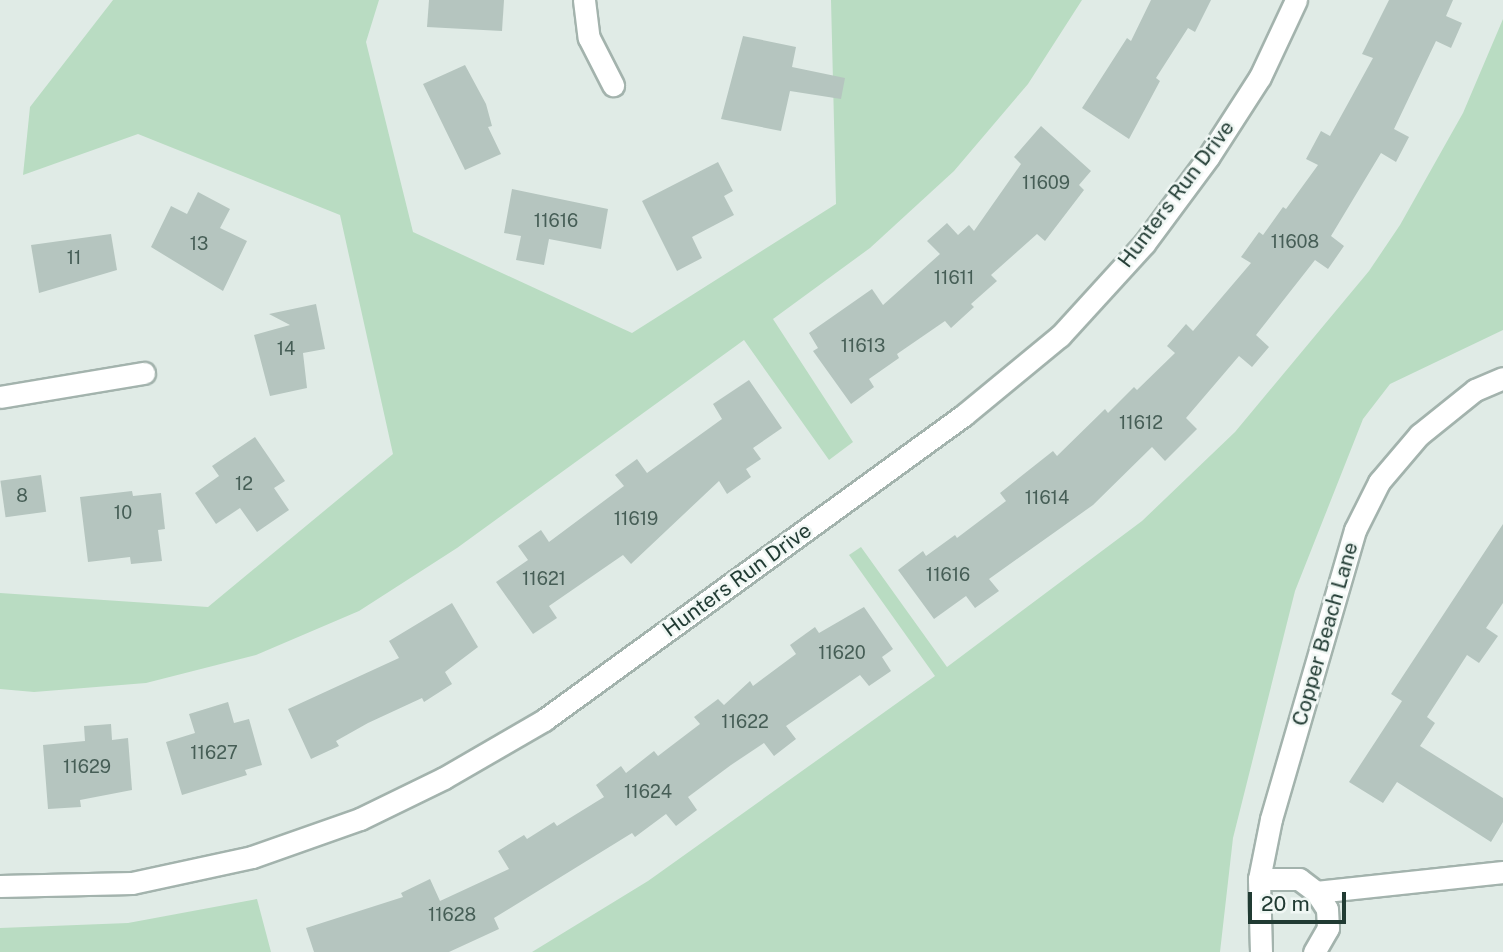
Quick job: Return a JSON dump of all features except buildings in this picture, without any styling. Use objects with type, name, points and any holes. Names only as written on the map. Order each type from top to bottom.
[{"type":"street","points":[[584,0],[589,38],[613,85]]},
{"type":"street","name":"Hunters Run Drive","points":[[0,886],[132,883],[251,858],[360,819],[444,778],[544,720],[924,444],[1060,336],[1144,244],[1209,156],[1260,77],[1296,0]]},
{"type":"street","points":[[0,397],[144,373]]},
{"type":"street","name":"Copper Beach Lane","points":[[1261,952],[1259,879],[1322,636],[1361,518],[1379,482],[1419,435],[1475,390],[1503,377]]},
{"type":"street","points":[[1316,892],[1503,872]]},
{"type":"street","points":[[1259,879],[1299,879],[1316,892],[1327,909],[1328,928],[1314,952]]},
{"type":"green space","points":[[113,0],[379,0],[366,42],[413,232],[632,333],[836,204],[831,0],[1082,0],[1028,84],[954,171],[870,248],[773,319],[853,442],[829,460],[744,340],[457,548],[359,611],[256,655],[146,683],[34,692],[0,689],[0,593],[208,607],[393,454],[340,215],[138,134],[23,175],[30,107]]},
{"type":"green space","points":[[1503,19],[1503,330],[1390,384],[1363,419],[1295,591],[1233,838],[1220,952],[532,952],[648,881],[935,676],[849,555],[861,547],[947,667],[1142,521],[1235,432],[1369,271],[1400,225],[1463,113]]},
{"type":"green space","points":[[257,899],[271,952],[0,952],[0,928],[128,923]]}]
